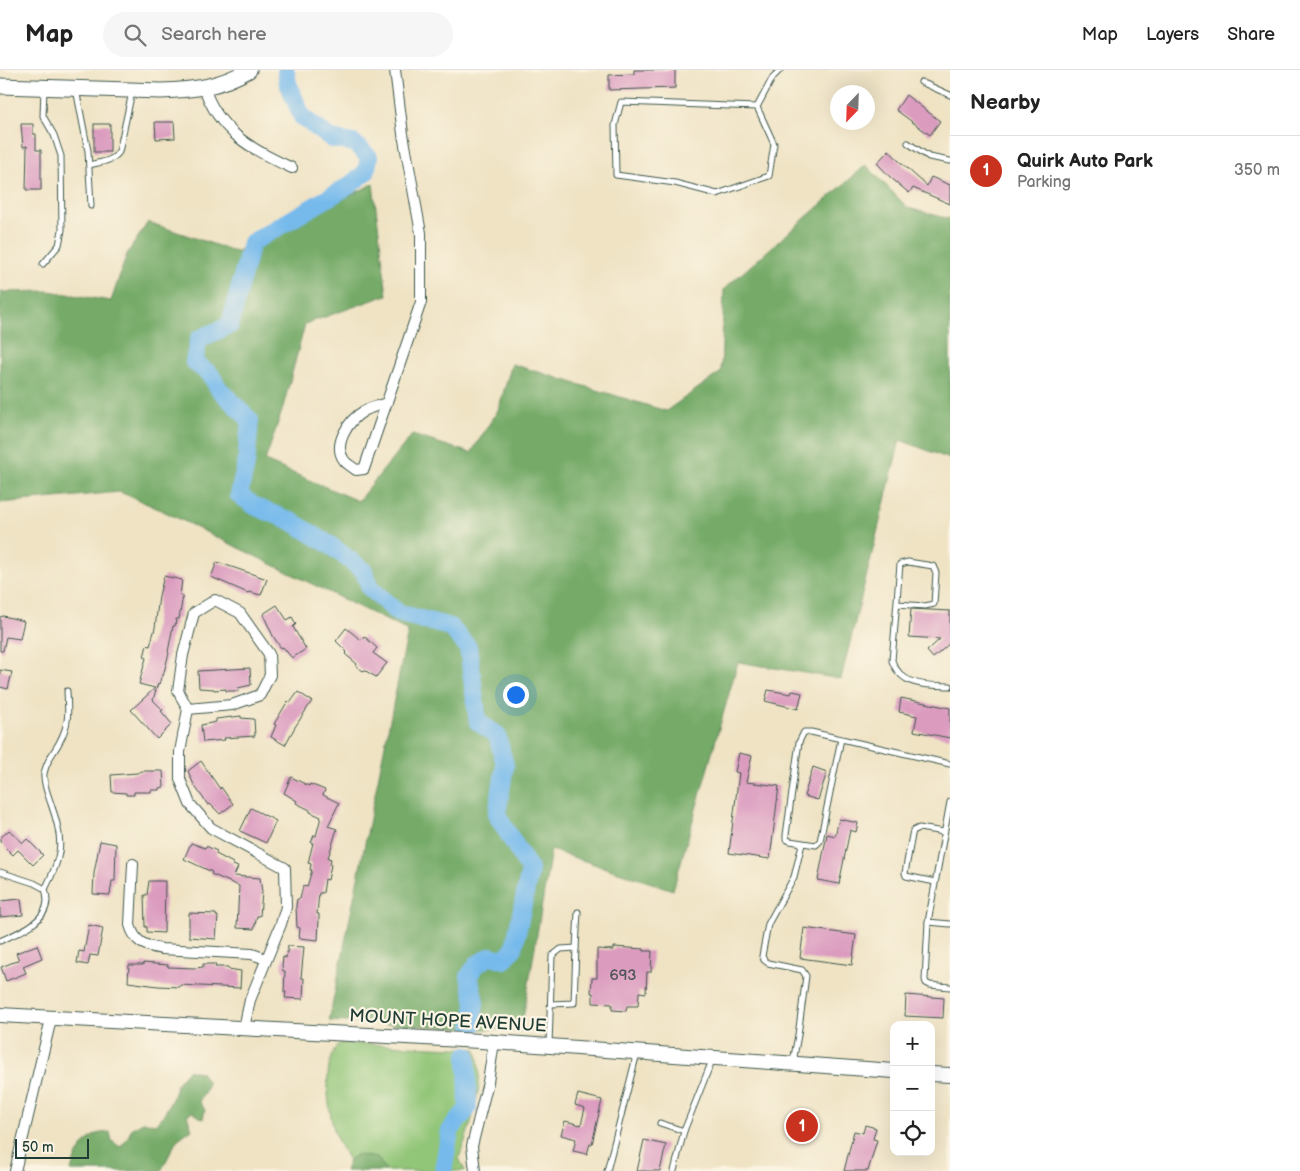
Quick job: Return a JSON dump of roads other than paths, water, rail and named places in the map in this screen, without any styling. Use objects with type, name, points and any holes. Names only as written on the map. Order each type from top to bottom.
[{"type":"main road","points":[[0,86],[177,91],[226,82],[248,70]]},
{"type":"street","points":[[386,402],[364,411],[343,434],[339,448],[344,460],[356,470],[364,469],[421,302],[420,233],[403,134],[395,70]]},
{"type":"street","points":[[204,87],[209,102],[231,131],[250,148],[292,168]]},
{"type":"street","points":[[188,709],[232,705],[260,695],[270,676],[269,654],[240,614],[215,600],[194,613],[183,655],[178,692],[188,709],[180,752],[180,779],[190,804],[211,828],[285,868],[286,907],[250,1000],[244,1028]]},
{"type":"street","points":[[133,864],[130,925],[133,934],[140,942],[162,948],[252,954],[266,959]]},
{"type":"street","name":"MOUNT HOPE AVENUE","points":[[0,1015],[494,1042],[890,1071]]},
{"type":"street","points":[[15,1171],[51,1019]]},
{"type":"street","points":[[475,1171],[472,1146],[488,1082],[494,1042]]},
{"type":"street","points":[[935,1074],[950,1075]]},
{"type":"lane","points":[[757,107],[772,77],[780,70]]},
{"type":"lane","points":[[921,82],[950,95]]},
{"type":"lane","points":[[43,264],[59,245],[62,230],[61,156],[54,136],[43,116],[44,88]]},
{"type":"lane","points":[[76,89],[85,133],[91,206]]},
{"type":"lane","points":[[89,165],[110,160],[116,156],[132,90]]},
{"type":"lane","points":[[620,102],[757,107],[774,144],[769,176],[717,194],[675,184],[616,175],[616,125],[620,102]]},
{"type":"lane","points":[[908,143],[929,157],[950,161]]},
{"type":"lane","points":[[897,604],[925,606],[934,604],[936,572],[933,566],[908,562],[900,564],[892,661],[895,669],[907,680],[924,685],[950,686]]},
{"type":"lane","points":[[0,941],[26,929],[44,914],[47,900],[45,889],[56,868],[60,844],[58,822],[43,776],[47,760],[59,743],[69,718],[67,691]]},
{"type":"lane","points":[[841,739],[820,841],[816,846],[790,841],[786,838],[786,835],[801,735],[804,732],[811,732],[950,764]]},
{"type":"lane","points":[[950,802],[948,822],[944,832],[928,922],[926,983],[950,987]]},
{"type":"lane","points":[[935,882],[906,876],[905,874],[912,834],[913,831],[919,828],[944,832]]},
{"type":"lane","points":[[792,1064],[806,976],[802,970],[768,963],[762,956],[768,924],[794,878],[802,844]]},
{"type":"lane","points":[[0,872],[34,883],[45,889]]},
{"type":"lane","points":[[551,1004],[574,1003],[578,912]]},
{"type":"lane","points":[[928,922],[950,924]]},
{"type":"lane","points":[[549,1046],[552,956],[560,949],[576,948]]},
{"type":"lane","points":[[607,1171],[637,1052]]},
{"type":"lane","points":[[674,1171],[684,1130],[713,1058]]},
{"type":"lane","points":[[660,1123],[684,1130]]},
{"type":"waterway","points":[[286,72],[288,83],[302,117],[332,139],[354,143],[369,157],[366,172],[350,185],[251,243],[230,325],[199,339],[194,362],[210,374],[219,389],[250,420],[246,464],[239,495],[256,507],[291,521],[330,545],[364,571],[370,588],[398,613],[450,627],[468,647],[478,722],[497,735],[505,765],[497,815],[530,870],[514,948],[504,960],[491,956],[477,964],[469,976],[475,1002],[472,1028]]},
{"type":"waterway","points":[[443,1171],[450,1131],[468,1108],[467,1055]]},
{"type":"place","name":"Quirk Auto Park","points":[[802,1126]]}]
